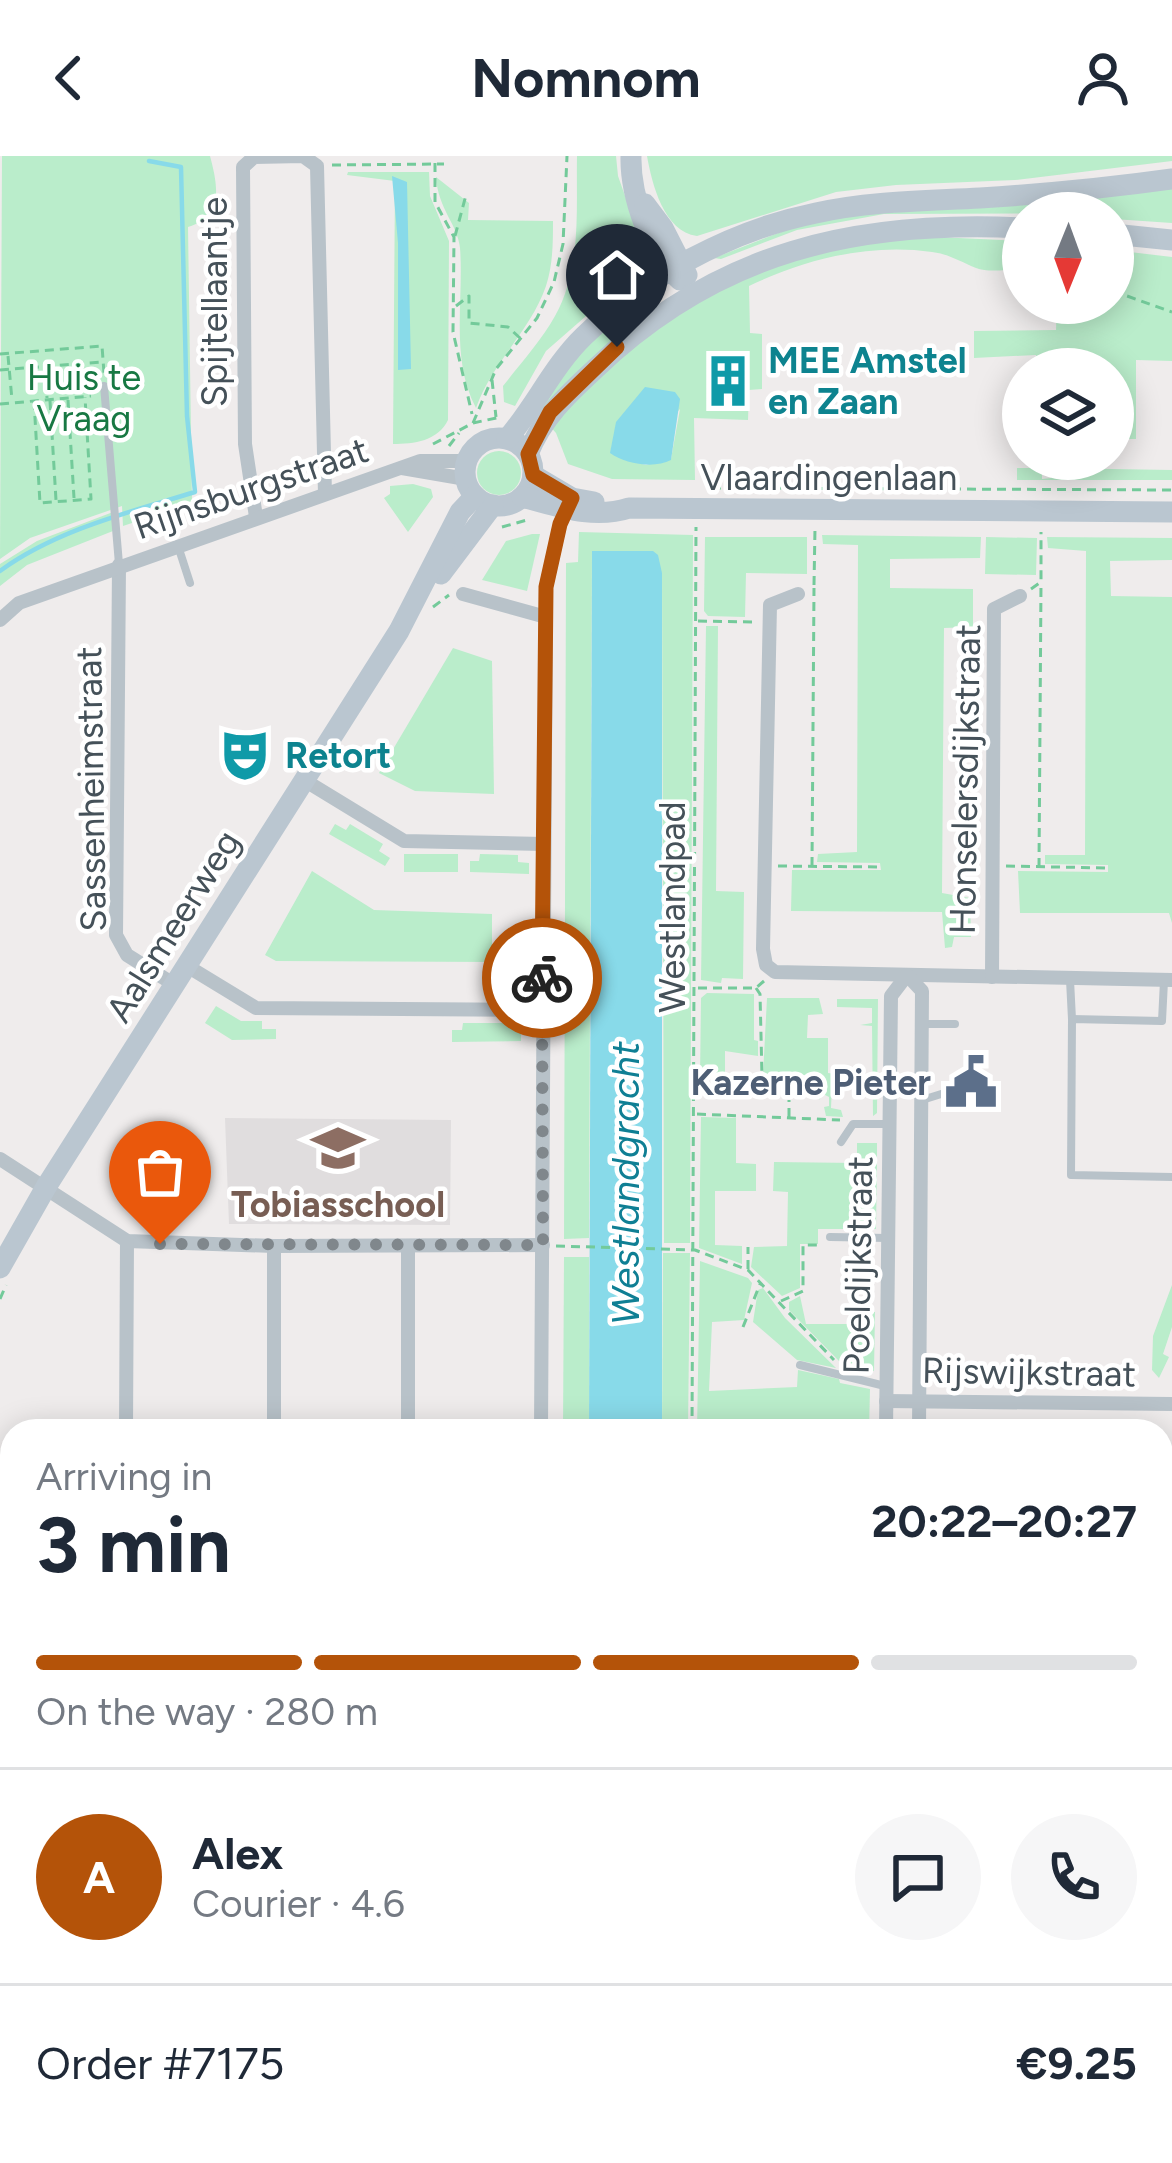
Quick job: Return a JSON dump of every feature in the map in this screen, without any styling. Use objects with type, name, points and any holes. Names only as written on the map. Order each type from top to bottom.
[{"type":"main road","points":[[631,156],[630,173],[647,230],[694,292]]},
{"type":"main road","points":[[1002,227],[900,229],[819,242],[730,272],[629,337],[550,412],[522,497],[503,506],[475,485],[483,442],[507,439],[580,340],[621,303],[741,236],[814,213],[865,205],[1172,179]]},
{"type":"main road","points":[[1134,236],[1172,240]]},
{"type":"main road","points":[[507,439],[531,464]]},
{"type":"main road","name":"Vlaardingenlaan","points":[[531,464],[569,504]]},
{"type":"main road","name":"Aalsmeerweg","points":[[0,1268],[46,1187],[404,622],[475,485]]},
{"type":"main road","name":"Vlaardingenlaan","points":[[522,497],[569,504],[617,502],[629,508],[1172,512]]},
{"type":"street","name":"Spijtellaantje","points":[[256,518],[245,444],[243,167],[254,157],[280,156],[303,156],[317,166]]},
{"type":"street","points":[[317,166],[325,494]]},
{"type":"street","name":"Rijnsburgstraat","points":[[0,620],[19,604],[420,460],[475,485]]},
{"type":"street","points":[[541,1419],[546,587],[569,504]]},
{"type":"street","name":"Sassenheimstraat","points":[[119,566],[116,935],[127,955],[256,1008],[542,1010]]},
{"type":"street","points":[[806,591],[770,605],[766,965],[775,973],[1168,980]]},
{"type":"street","points":[[463,594],[546,617]]},
{"type":"street","name":"Honselersdijkstraat","points":[[992,977],[994,609],[1020,596]]},
{"type":"street","points":[[304,780],[404,841],[544,844]]},
{"type":"street","name":"Poeldijkstraat","points":[[886,1419],[891,997],[907,975],[922,992],[923,1024],[920,1419]]},
{"type":"street","points":[[891,1100],[922,1100]]},
{"type":"street","points":[[0,1159],[128,1241],[543,1245]]},
{"type":"street","points":[[126,1419],[128,1241]]},
{"type":"street","points":[[274,1246],[274,1419]]},
{"type":"street","points":[[408,1246],[408,1419]]},
{"type":"street","name":"Rijswijkstraat","points":[[886,1393],[920,1401],[1172,1404]]},
{"type":"lane","name":"Rijnsburgstraat","points":[[105,390],[119,566]]},
{"type":"lane","points":[[177,545],[190,583]]},
{"type":"lane","points":[[1070,979],[1071,1175],[1172,1177]]},
{"type":"lane","points":[[1072,1019],[1162,1021],[1168,980]]},
{"type":"lane","points":[[923,1024],[955,1024]]},
{"type":"lane","points":[[922,1100],[954,1090]]},
{"type":"lane","points":[[841,1142],[854,1124],[890,1124]]},
{"type":"lane","points":[[830,1237],[888,1238]]},
{"type":"lane","points":[[800,1365],[852,1378],[886,1393]]},
{"type":"path","points":[[473,423],[492,378],[547,299],[560,257],[567,156]]},
{"type":"path","points":[[435,164],[435,202],[454,238]]},
{"type":"path","points":[[317,166],[444,164]]},
{"type":"path","points":[[466,195],[454,238],[453,332],[472,414]]},
{"type":"path","points":[[454,308],[470,296],[469,322],[508,327],[521,339]]},
{"type":"path","points":[[1134,298],[1172,312]]},
{"type":"path","points":[[0,354],[102,346],[105,390],[85,397],[0,404]]},
{"type":"path","points":[[8,354],[12,403]]},
{"type":"path","points":[[0,370],[103,362]]},
{"type":"path","points":[[45,366],[56,501]]},
{"type":"path","points":[[492,378],[496,417]]},
{"type":"path","points":[[34,401],[40,502],[91,499],[85,397]]},
{"type":"path","points":[[68,398],[74,500]]},
{"type":"path","points":[[697,489],[1172,490]]},
{"type":"path","name":"Westlandpad","points":[[692,1419],[697,528]]},
{"type":"path","points":[[812,866],[806,591],[815,528]]},
{"type":"path","points":[[1039,867],[1041,530]]},
{"type":"path","points":[[1020,596],[1041,582]]},
{"type":"path","points":[[697,621],[770,623]]},
{"type":"path","points":[[764,866],[881,867]]},
{"type":"path","points":[[993,866],[1108,868]]},
{"type":"path","points":[[697,988],[756,988],[775,973]]},
{"type":"path","points":[[756,988],[760,994],[761,1077],[789,1079]]},
{"type":"path","points":[[789,1100],[789,1119]]},
{"type":"path","points":[[696,1114],[854,1124]]},
{"type":"path","points":[[543,1245],[695,1250],[748,1270],[852,1378]]},
{"type":"path","points":[[779,1302],[803,1291],[803,1245],[818,1245]]},
{"type":"path","points":[[748,1246],[748,1270]]},
{"type":"path","points":[[742,1327],[760,1282]]},
{"type":"shaded area","name":"Tobiasschool","points":[[225,1118],[451,1120],[450,1225],[229,1224]]},
{"type":"green space","name":"Huis te Vraag","points":[[2,156],[210,156],[216,199],[208,215],[188,227],[192,503],[123,526],[122,506],[30,538],[0,559]]},
{"type":"green space","points":[[577,156],[616,156],[618,176],[646,255],[641,268],[546,351],[515,406],[504,402],[503,386],[549,325],[570,278],[576,238]]},
{"type":"green space","points":[[647,156],[1172,156],[1172,161],[1015,180],[836,192],[697,236],[686,233],[668,216],[656,193]]},
{"type":"green space","points":[[348,172],[429,172],[430,196],[449,241],[448,420],[438,433],[417,442],[393,444],[395,181]]},
{"type":"green space","points":[[436,177],[469,203],[468,220],[553,221],[546,286],[476,408],[461,350],[460,248]]},
{"type":"green space","points":[[1172,187],[1172,223],[1134,220],[1134,192],[1115,192]]},
{"type":"green space","points":[[1002,202],[1002,213],[884,214],[797,230],[714,258],[817,218]]},
{"type":"green space","points":[[893,235],[1002,240],[1002,270],[981,269],[938,253],[885,250],[815,261],[749,286],[750,333],[762,334],[762,389],[749,390],[748,420],[694,418],[695,480],[612,479],[568,464],[547,423],[647,333],[741,274]],"holes":[[[680,409],[671,459],[646,465],[630,461]]]},
{"type":"green space","points":[[1134,252],[1172,257],[1172,361],[1136,360],[1136,439],[1134,348],[1002,348],[1002,357],[974,358],[974,331],[1056,330],[1056,324],[1134,324]]},
{"type":"green space","points":[[661,287],[662,295],[615,336],[542,416],[535,411],[586,343]]},
{"type":"green space","points":[[499,451],[514,458],[521,473],[514,488],[499,495],[484,488],[477,473],[484,458]]},
{"type":"green space","points":[[1134,469],[1172,470],[1172,480],[1134,480]]},
{"type":"green space","points":[[413,484],[431,489],[433,497],[408,532],[384,498],[390,486]]},
{"type":"green space","points":[[113,512],[113,531],[27,565],[0,586],[0,564],[37,541]]},
{"type":"green space","points":[[579,532],[693,535],[690,1243],[664,1243],[662,573],[592,551],[589,1238],[564,1239],[566,563],[578,562]]},
{"type":"green space","points":[[540,534],[527,591],[482,580],[506,541]]},
{"type":"green space","points":[[822,535],[981,537],[980,558],[890,559],[890,588],[973,589],[973,627],[944,628],[942,893],[970,898],[971,937],[954,937],[952,947],[945,948],[942,912],[791,911],[792,870],[881,870],[880,863],[817,862],[818,854],[857,852],[858,545],[823,544]]},
{"type":"green space","points":[[705,537],[807,537],[807,574],[746,573],[745,617],[708,616],[704,611]]},
{"type":"green space","points":[[986,537],[1037,538],[1036,575],[985,574]]},
{"type":"green space","points":[[1047,537],[1172,538],[1172,560],[1110,561],[1111,596],[1172,597],[1172,923],[1169,913],[1020,913],[1018,871],[1108,872],[1108,865],[1045,864],[1045,855],[1085,855],[1086,551],[1048,548]]},
{"type":"green space","points":[[706,626],[718,626],[716,891],[744,892],[743,979],[722,978],[721,983],[701,980]]},
{"type":"green space","points":[[453,648],[492,661],[494,794],[415,791],[379,773]]},
{"type":"green space","points":[[335,824],[346,830],[350,824],[383,844],[379,851],[390,858],[385,866],[329,834]]},
{"type":"green space","points":[[404,854],[458,854],[458,872],[404,872]]},
{"type":"green space","points":[[480,854],[518,855],[518,862],[529,863],[529,874],[470,872],[470,861],[479,861]]},
{"type":"green space","points":[[312,871],[374,910],[492,914],[492,962],[276,961],[265,955]]},
{"type":"green space","points":[[707,993],[754,994],[758,1056],[725,1051],[725,1079],[700,1079],[701,998]]},
{"type":"green space","points":[[767,998],[819,998],[823,1014],[808,1015],[807,1038],[828,1038],[828,1073],[842,1075],[841,1085],[832,1085],[831,1108],[841,1110],[843,1117],[826,1116],[829,1097],[823,1094],[819,1100],[823,1083],[800,1079],[811,1075],[763,1075]]},
{"type":"green space","points":[[837,999],[878,999],[877,1113],[873,1116],[872,1026],[860,1025],[872,1023],[872,1008],[837,1007]]},
{"type":"green space","points":[[216,1006],[241,1021],[262,1021],[262,1029],[276,1029],[276,1039],[232,1040],[205,1023]]},
{"type":"green space","points":[[463,1023],[521,1023],[521,1041],[452,1042],[452,1030],[462,1030]]},
{"type":"green space","points":[[701,1117],[736,1118],[736,1163],[756,1164],[756,1191],[715,1191],[715,1245],[742,1246],[742,1264],[699,1248]]},
{"type":"green space","points":[[857,1143],[877,1143],[877,1161],[868,1162],[877,1163],[876,1229],[818,1229],[818,1244],[800,1244],[800,1288],[782,1296],[751,1267],[754,1247],[787,1246],[788,1192],[773,1191],[774,1162],[857,1163]]},
{"type":"green space","points":[[663,1253],[690,1253],[688,1419],[662,1419]]},
{"type":"green space","points":[[564,1257],[589,1257],[589,1419],[563,1419]]},
{"type":"green space","points":[[700,1261],[752,1283],[744,1320],[712,1322],[709,1391],[797,1387],[798,1370],[870,1389],[869,1419],[697,1419]]},
{"type":"green space","points":[[1172,1285],[1172,1327],[1163,1354],[1169,1357],[1159,1378],[1152,1370],[1153,1336]]},
{"type":"green space","points":[[763,1288],[785,1318],[836,1368],[797,1360],[753,1322],[758,1290]]},
{"type":"green space","points":[[800,1296],[806,1324],[855,1324],[855,1311],[875,1312],[874,1371],[855,1372],[839,1361],[789,1310],[789,1302]]},
{"type":"water","points":[[392,176],[407,182],[411,369],[398,370],[398,243]]},
{"type":"water","points":[[645,387],[675,392],[680,399],[671,460],[664,463],[640,464],[610,453],[616,422]]},
{"type":"water","name":"Westlandgracht","points":[[592,551],[653,551],[662,573],[662,1419],[589,1419]]},
{"type":"waterway","points":[[0,571],[69,533],[195,492],[187,416],[181,167],[149,161]]},
{"type":"way so far","points":[[160,1244],[543,1245],[542,978]]},
{"type":"place","name":"MEE Amstel en Zaan","points":[[728,381]]},
{"type":"place","name":"Retort","points":[[245,755]]},
{"type":"place","name":"Kazerne Pieter","points":[[971,1082]]},
{"type":"place","name":"Tobiasschool","points":[[338,1148]]},
{"type":"route","points":[[542,978],[546,587],[560,524],[572,498],[533,475],[528,454],[550,412],[617,347]]}]
